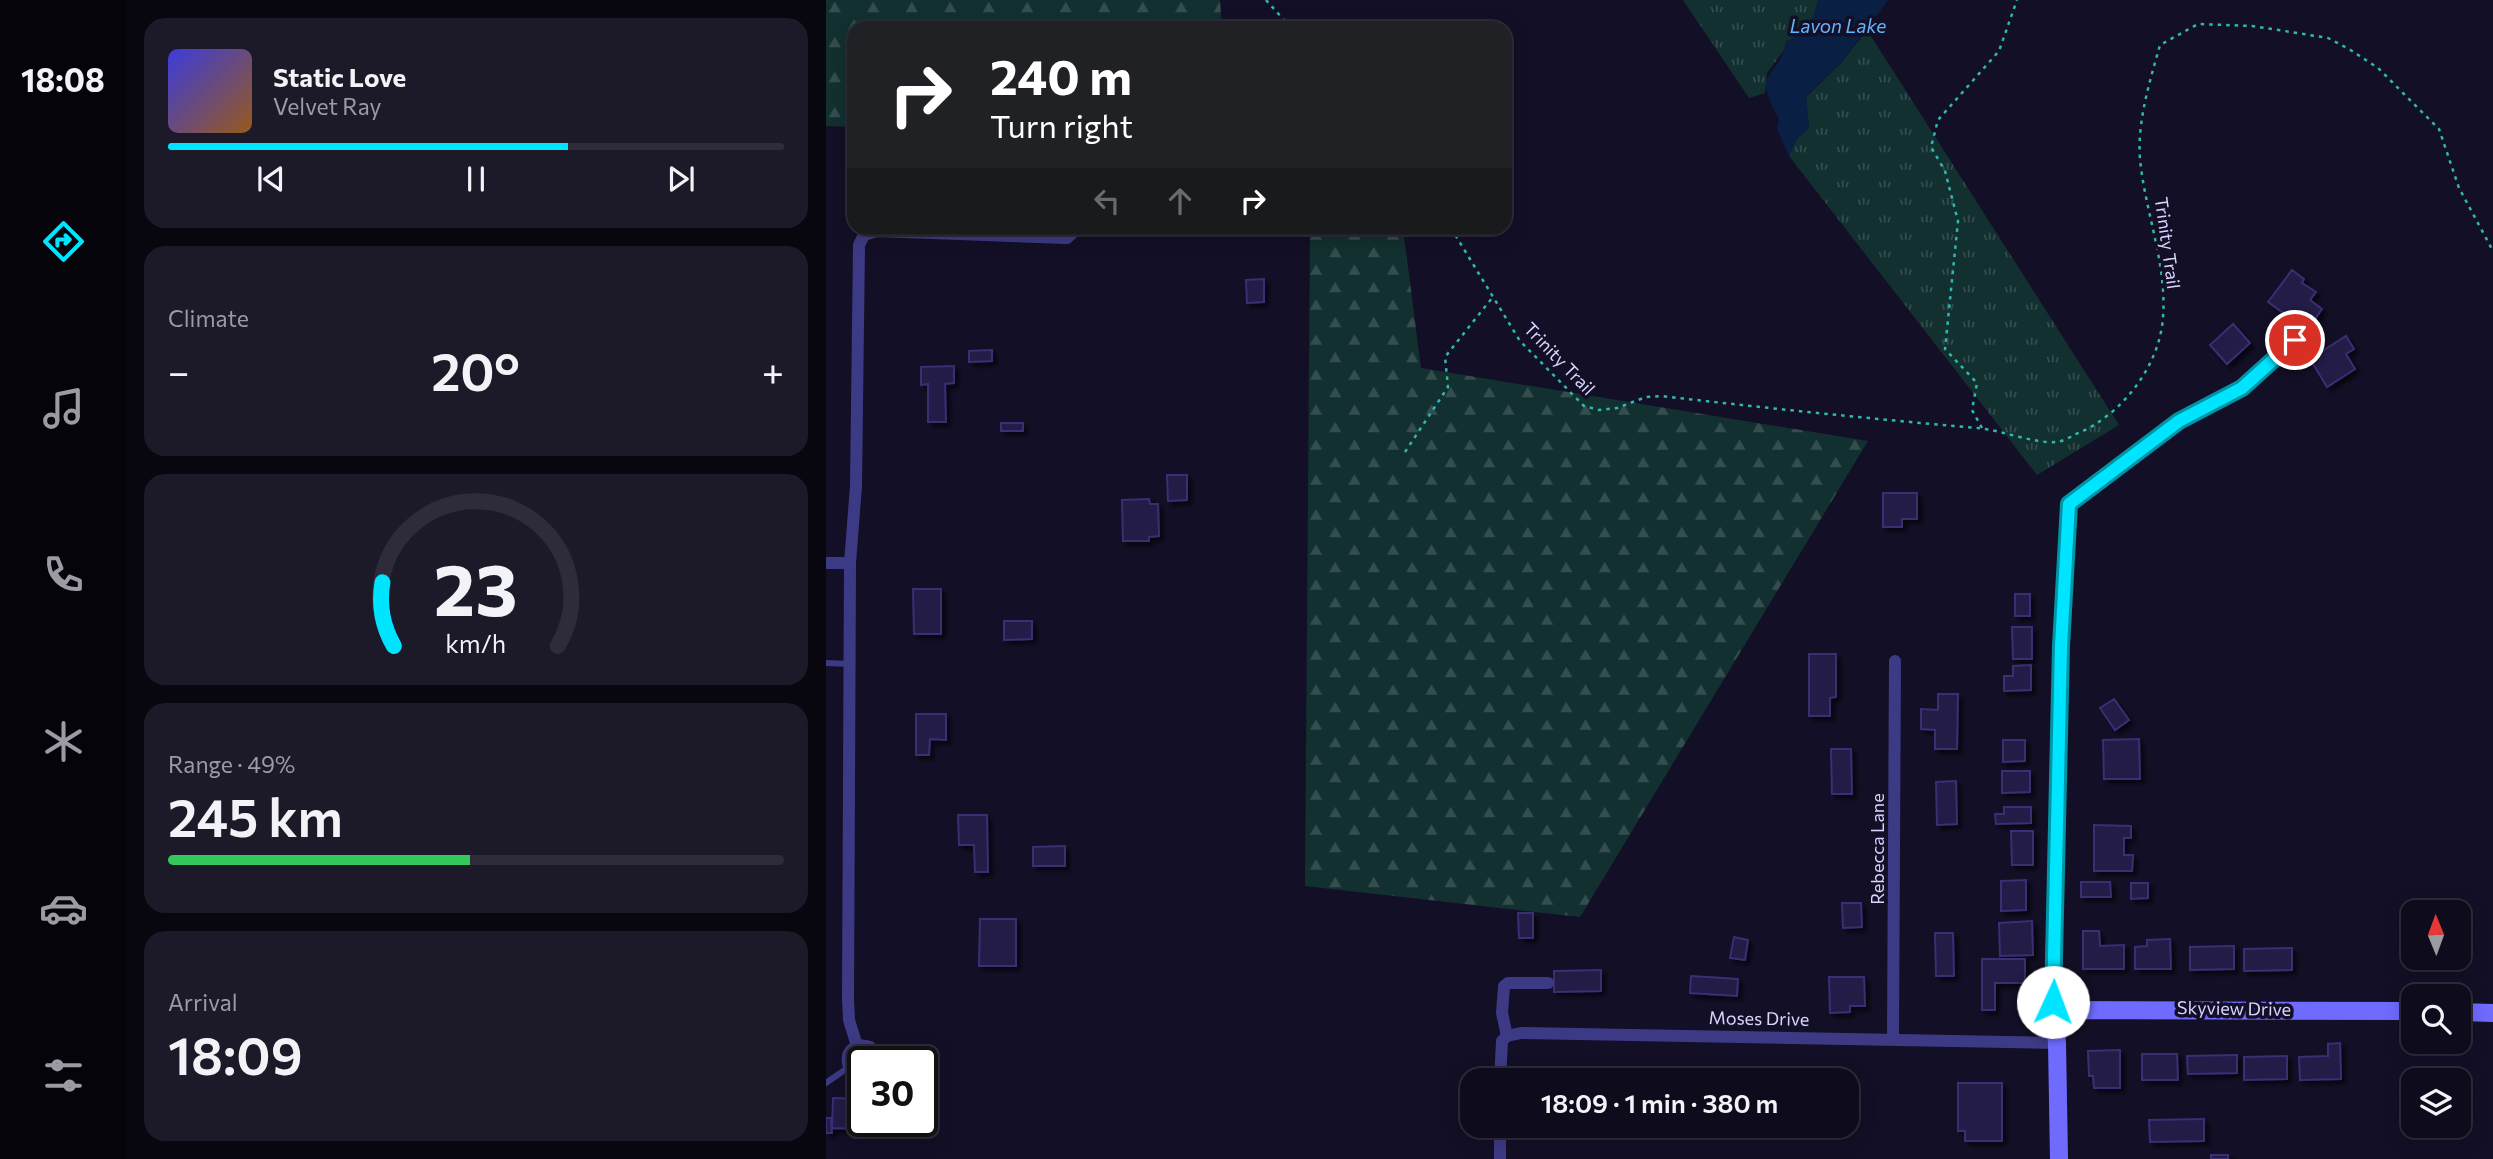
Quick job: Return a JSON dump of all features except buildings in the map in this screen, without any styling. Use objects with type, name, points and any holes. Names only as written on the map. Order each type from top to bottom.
[{"type":"street","points":[[857,1046],[849,1020],[848,999],[852,664],[850,563],[856,480],[858,263],[859,245],[864,235]]},
{"type":"street","points":[[985,235],[1066,238],[1070,235]]},
{"type":"street","points":[[2059,1159],[2054,1010],[2061,646],[2069,504]]},
{"type":"street","points":[[826,563],[850,563]]},
{"type":"street","name":"Rebecca Lane","points":[[1894,1037],[1895,661]]},
{"type":"street","points":[[1500,1068],[1501,1047],[1507,1036],[1502,1013],[1504,986],[1508,983],[1548,983]]},
{"type":"street","name":"Skyview Drive","points":[[2054,1010],[2401,1011]]},
{"type":"street","points":[[2471,1012],[2493,1013]]},
{"type":"street","name":"Moses Drive","points":[[1507,1036],[1521,1033],[1894,1037],[2057,1043]]},
{"type":"street","points":[[1500,1138],[1500,1159]]},
{"type":"lane","points":[[2069,504],[2179,421],[2242,388],[2295,340]]},
{"type":"lane","points":[[826,663],[852,664]]},
{"type":"lane","points":[[826,1083],[847,1068]]},
{"type":"path","points":[[1266,0],[1285,21]]},
{"type":"path","points":[[1982,428],[1972,410],[1977,383],[1945,349],[1958,221],[1945,171],[1931,146],[1938,120],[1999,51],[2017,0]]},
{"type":"path","name":"Trinity Trail","points":[[1455,235],[1520,341],[1584,406],[1617,408],[1646,397],[1661,396],[1844,417],[1982,428],[2056,442],[2087,430],[2112,414],[2141,379],[2157,349],[2164,318],[2163,280],[2140,159],[2142,124],[2160,45],[2198,23],[2252,26],[2328,38],[2378,68],[2439,129],[2459,188],[2493,251]]},
{"type":"path","points":[[1405,452],[1448,387],[1444,357],[1492,298]]},
{"type":"green space","points":[[826,0],[1220,0],[1222,21],[847,21],[847,127],[826,126]]},
{"type":"green space","points":[[1683,0],[1818,0],[1808,26],[1786,42],[1784,50],[1767,73],[1765,93],[1749,98]]},
{"type":"green space","points":[[1867,30],[2119,425],[2037,475],[1789,156],[1797,138],[1809,128],[1806,97],[1841,63]]},
{"type":"green space","points":[[1310,235],[1404,235],[1421,368],[1868,441],[1580,917],[1305,886]]},
{"type":"water","name":"Lavon Lake","points":[[1818,0],[1888,0],[1841,63],[1806,96],[1809,128],[1797,138],[1789,156],[1777,129],[1779,119],[1766,82],[1782,55],[1786,42],[1804,30],[1811,21]]},
{"type":"route","points":[[2053,1002],[2061,646],[2069,504],[2179,421],[2242,388],[2295,340]]}]
